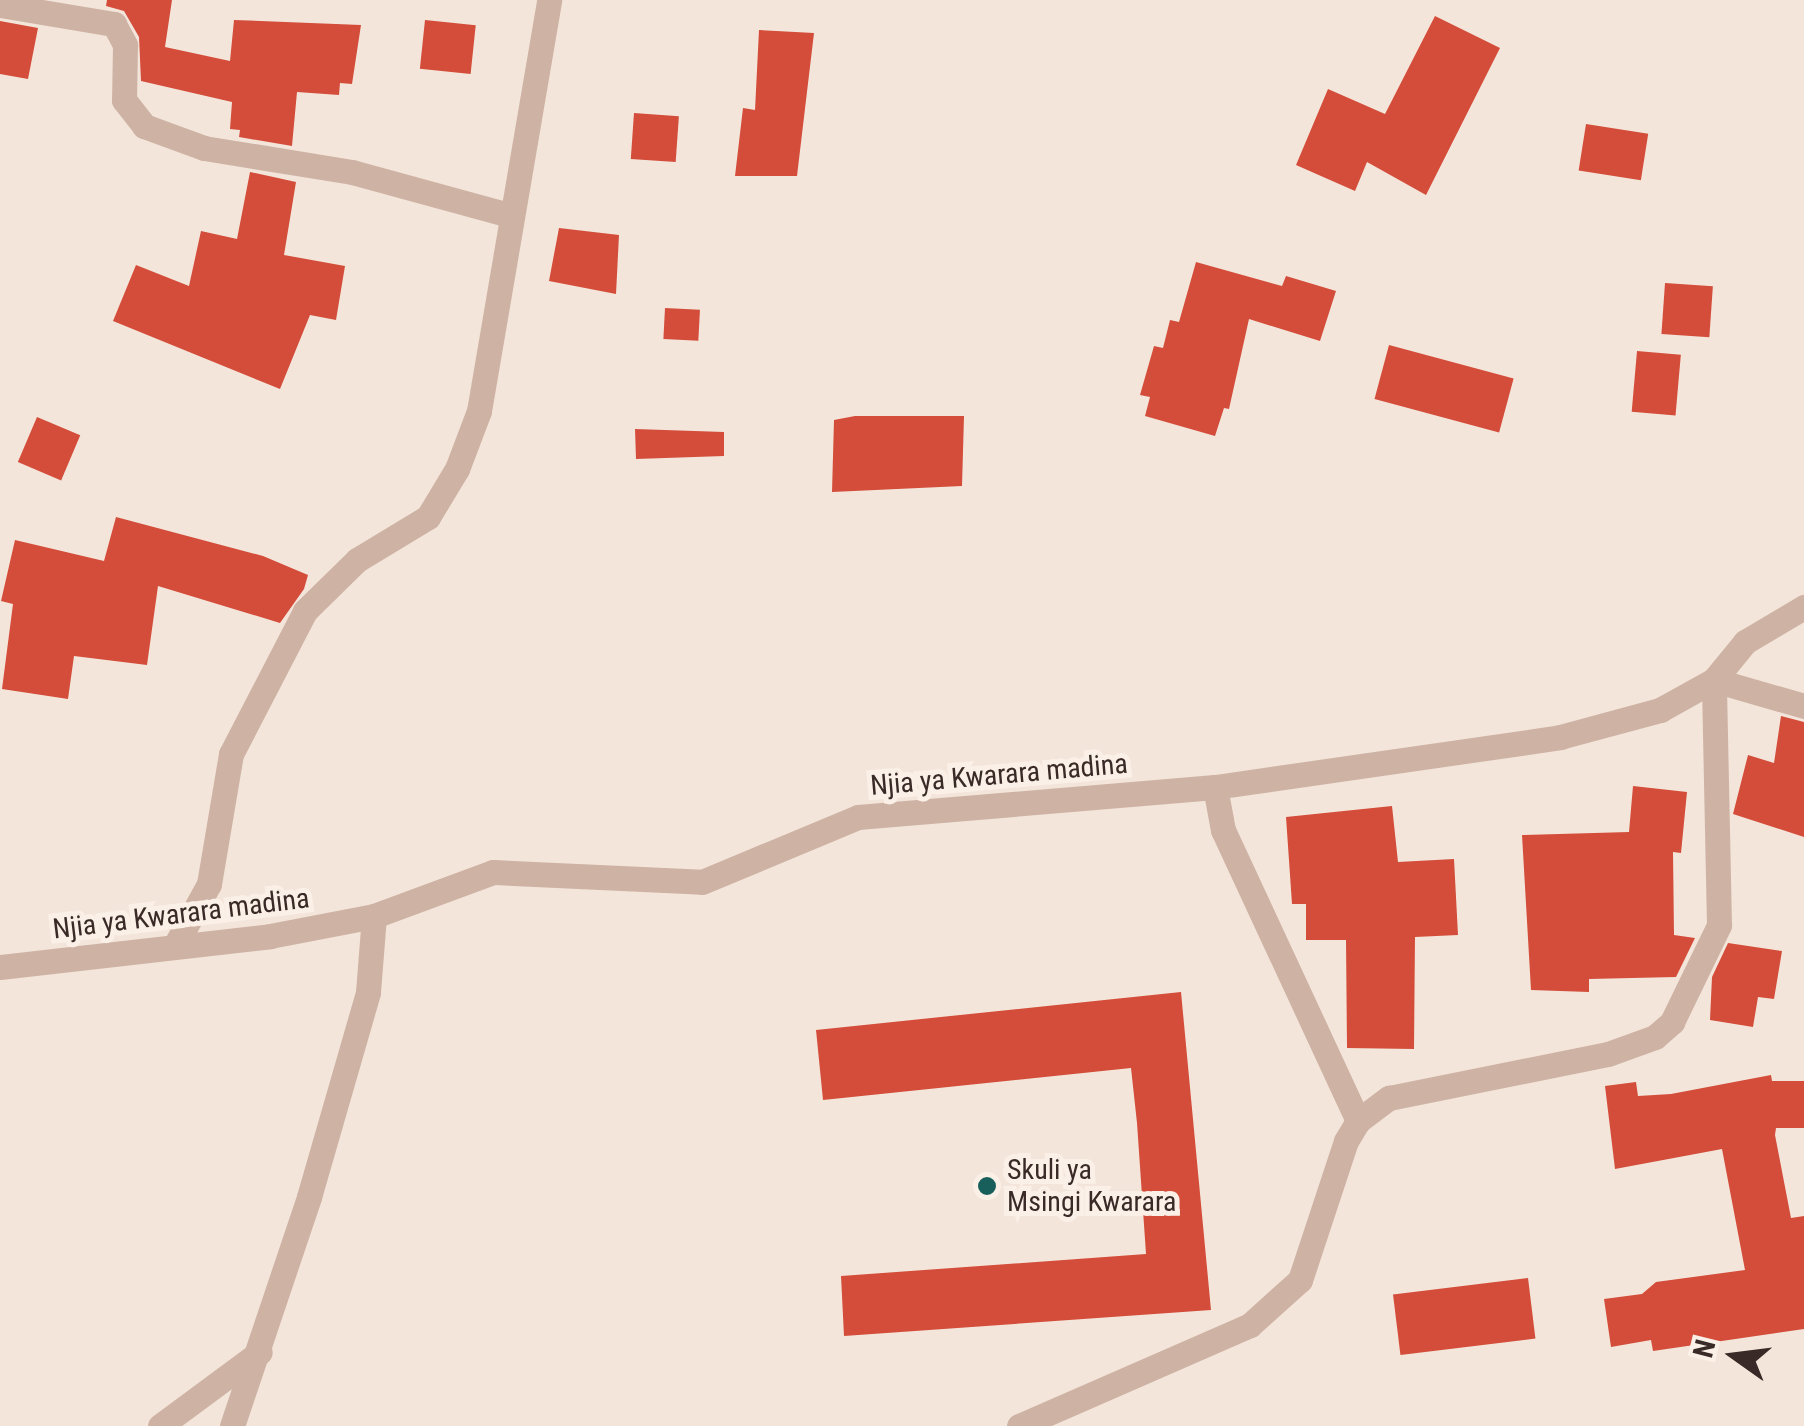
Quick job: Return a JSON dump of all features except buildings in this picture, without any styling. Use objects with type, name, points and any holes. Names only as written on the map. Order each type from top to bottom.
[{"type":"street","points":[[176,944],[209,884],[230,754],[306,611],[358,560],[428,517],[457,469],[479,411],[549,0]]},
{"type":"street","points":[[0,5],[114,24],[125,45],[124,100],[144,126],[204,148],[352,172],[510,215]]},
{"type":"street","name":"Njia ya Kwarara madina","points":[[0,967],[270,936],[374,916],[493,872],[702,882],[858,817],[1214,788],[1560,738],[1660,710],[1714,680],[1746,642],[1804,607]]},
{"type":"street","points":[[1019,1426],[1250,1324],[1300,1280],[1358,1121],[1389,1098],[1608,1054],[1655,1037],[1672,1022],[1719,925],[1714,680],[1804,706]]},
{"type":"street","points":[[1214,788],[1236,859],[1358,1121]]},
{"type":"street","points":[[232,1426],[260,1352],[368,992],[374,916]]},
{"type":"street","points":[[160,1426],[260,1352]]},
{"type":"place","name":"Skuli ya Msingi Kwarara","points":[[987,1186]]}]
